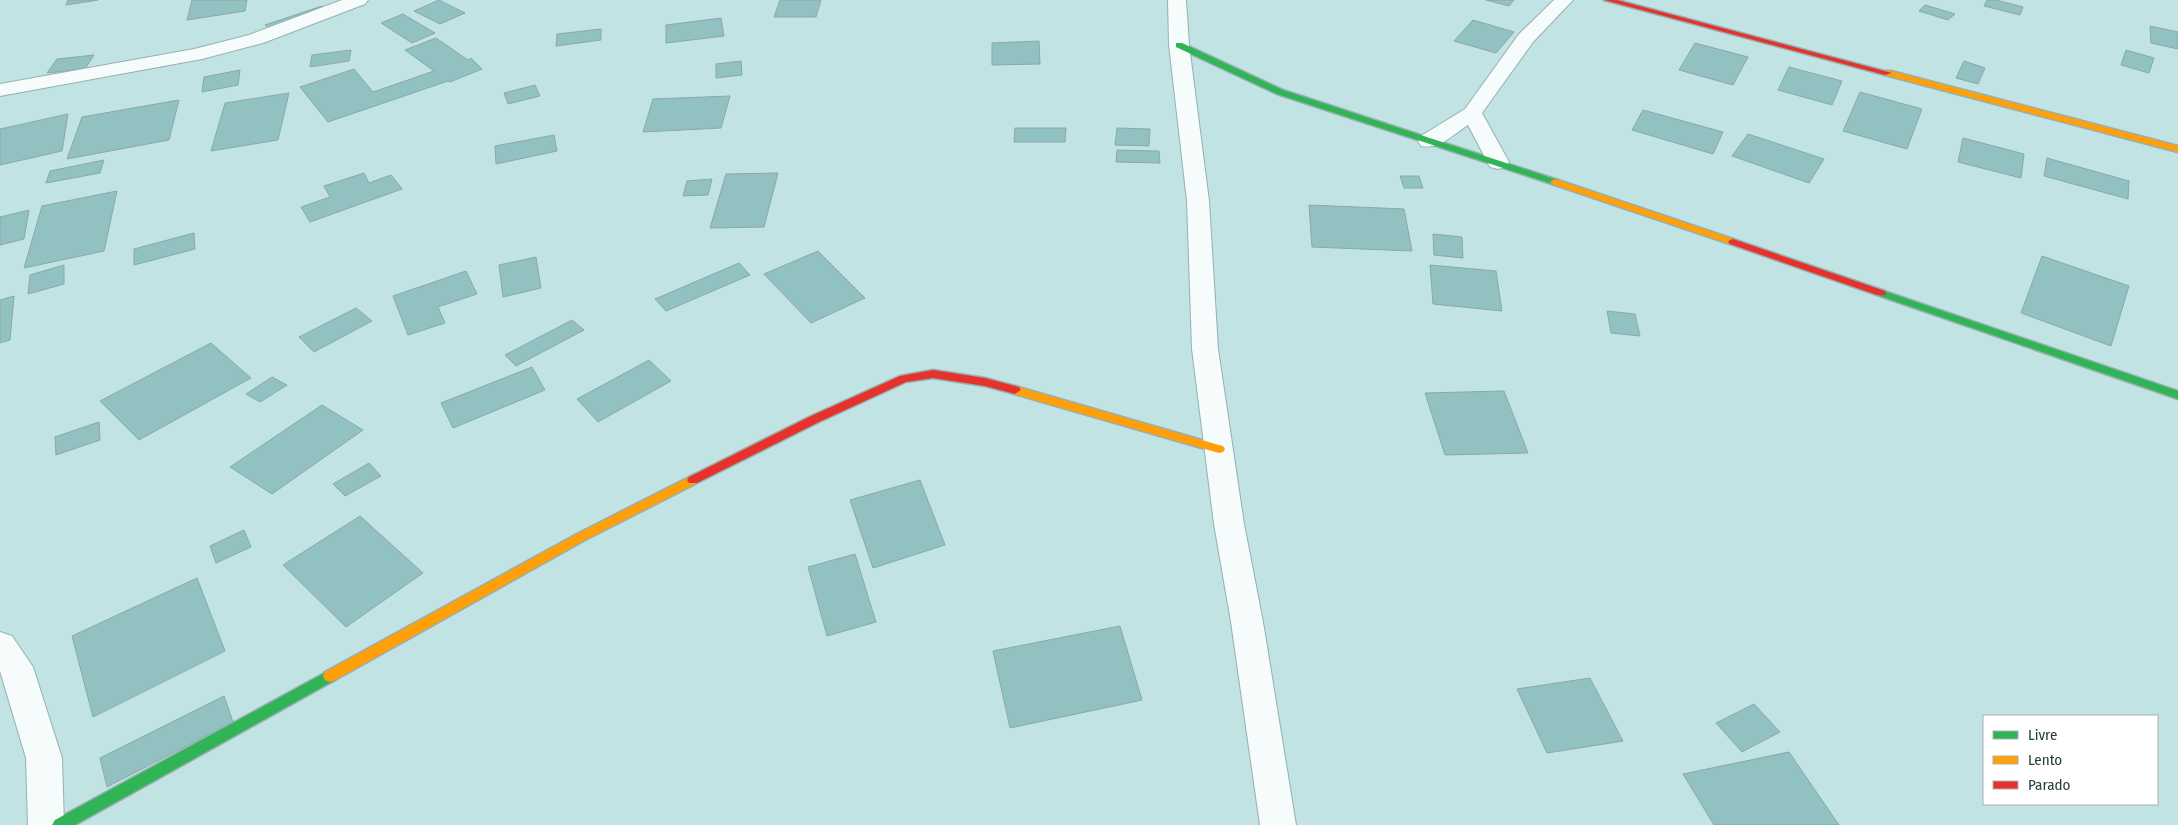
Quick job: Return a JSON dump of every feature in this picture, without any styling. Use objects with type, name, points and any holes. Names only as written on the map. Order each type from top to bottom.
[{"type":"street","points":[[0,90],[194,55],[256,39],[360,0]]},
{"type":"street","points":[[1177,0],[1179,45],[1198,201],[1205,349],[1278,825]]},
{"type":"street","points":[[1429,141],[1472,113],[1526,38],[1564,0]]},
{"type":"street","points":[[1608,0],[2178,149]]},
{"type":"street","points":[[1179,45],[1280,92],[1498,162],[2178,395]]},
{"type":"street","points":[[1472,113],[1498,162]]},
{"type":"street","points":[[60,825],[581,537],[815,419],[904,380],[933,374],[984,382],[1097,412],[1219,450]]},
{"type":"street","points":[[0,646],[16,667],[44,758],[46,825]]},
{"type":"building","points":[[68,0],[98,0],[66,5]]},
{"type":"building","points":[[192,0],[247,0],[245,11],[187,20]]},
{"type":"building","points":[[439,0],[465,13],[440,24],[414,11]]},
{"type":"building","points":[[780,0],[821,0],[816,17],[774,17]]},
{"type":"building","points":[[1486,0],[1514,0],[1509,6]]},
{"type":"building","points":[[1987,0],[1996,0],[2023,7],[2020,15],[1984,6]]},
{"type":"building","points":[[1925,5],[1955,14],[1948,20],[1919,11]]},
{"type":"building","points":[[322,6],[329,11],[272,31],[265,25]]},
{"type":"building","points":[[403,14],[435,33],[412,43],[381,23]]},
{"type":"building","points":[[721,18],[724,36],[666,43],[666,25]]},
{"type":"building","points":[[1473,20],[1514,32],[1496,53],[1454,41]]},
{"type":"building","points":[[2150,26],[2178,32],[2178,49],[2151,43]]},
{"type":"building","points":[[601,29],[601,40],[556,46],[557,34]]},
{"type":"building","points":[[436,38],[468,60],[471,58],[482,69],[450,82],[448,81],[328,122],[300,87],[354,69],[373,92],[434,71],[405,50]]},
{"type":"building","points":[[1039,41],[1040,64],[992,65],[992,43]]},
{"type":"building","points":[[1695,43],[1748,57],[1733,85],[1679,70]]},
{"type":"building","points":[[351,50],[349,61],[310,67],[312,55]]},
{"type":"building","points":[[2126,50],[2154,58],[2149,73],[2121,65]]},
{"type":"building","points":[[94,55],[85,69],[47,73],[57,59]]},
{"type":"building","points":[[741,61],[742,75],[716,78],[716,64]]},
{"type":"building","points":[[1964,61],[1985,68],[1978,84],[1956,78]]},
{"type":"building","points":[[1789,67],[1842,81],[1832,105],[1778,90]]},
{"type":"building","points":[[240,70],[238,85],[202,92],[204,77]]},
{"type":"building","points":[[535,85],[540,96],[508,104],[504,93]]},
{"type":"building","points":[[1860,92],[1922,109],[1907,149],[1843,131]]},
{"type":"building","points":[[289,93],[278,140],[211,151],[225,103]]},
{"type":"building","points":[[730,96],[721,128],[643,132],[653,99]]},
{"type":"building","points":[[179,100],[169,140],[67,159],[82,117]]},
{"type":"building","points":[[1643,110],[1723,132],[1713,154],[1632,130]]},
{"type":"building","points":[[68,114],[62,151],[0,165],[0,129]]},
{"type":"building","points":[[1015,128],[1066,128],[1065,142],[1014,142]]},
{"type":"building","points":[[1117,128],[1150,129],[1149,146],[1115,145]]},
{"type":"building","points":[[1748,134],[1824,159],[1809,183],[1732,156]]},
{"type":"building","points":[[554,135],[557,151],[496,164],[495,146]]},
{"type":"building","points":[[1963,138],[2024,154],[2021,178],[1958,162]]},
{"type":"building","points":[[1117,150],[1159,151],[1160,163],[1116,162]]},
{"type":"building","points":[[2047,158],[2129,181],[2128,199],[2044,176]]},
{"type":"building","points":[[104,160],[100,173],[46,183],[50,171]]},
{"type":"building","points":[[364,173],[369,183],[391,175],[402,189],[310,222],[301,207],[330,197],[324,186]]},
{"type":"building","points":[[778,173],[764,227],[710,228],[726,174]]},
{"type":"building","points":[[1400,176],[1419,176],[1423,188],[1404,188]]},
{"type":"building","points":[[712,179],[708,195],[683,196],[687,181]]},
{"type":"building","points":[[117,191],[104,251],[24,268],[42,206]]},
{"type":"building","points":[[1309,205],[1404,209],[1412,251],[1312,247]]},
{"type":"building","points":[[29,210],[24,239],[0,245],[0,217]]},
{"type":"building","points":[[194,233],[195,249],[134,265],[134,249]]},
{"type":"building","points":[[1433,234],[1462,237],[1463,258],[1434,255]]},
{"type":"building","points":[[818,251],[865,298],[811,323],[764,274]]},
{"type":"building","points":[[2042,256],[2129,286],[2111,346],[2021,313]]},
{"type":"building","points":[[536,257],[541,288],[503,297],[499,265]]},
{"type":"building","points":[[739,263],[750,275],[666,311],[655,299]]},
{"type":"building","points":[[64,265],[64,284],[28,294],[30,275]]},
{"type":"building","points":[[1430,265],[1496,271],[1502,311],[1433,304]]},
{"type":"building","points":[[466,271],[477,294],[438,307],[445,323],[408,335],[393,296]]},
{"type":"building","points":[[14,296],[10,340],[0,343],[0,300]]},
{"type":"building","points":[[356,308],[372,321],[314,352],[299,337]]},
{"type":"building","points":[[1607,311],[1635,314],[1640,336],[1611,333]]},
{"type":"building","points":[[572,320],[584,330],[516,366],[505,355]]},
{"type":"building","points":[[211,343],[251,378],[139,440],[100,401]]},
{"type":"building","points":[[649,360],[671,381],[598,422],[577,399]]},
{"type":"building","points":[[532,367],[545,390],[453,428],[441,403]]},
{"type":"building","points":[[272,377],[287,385],[260,402],[246,394]]},
{"type":"building","points":[[1504,391],[1528,453],[1445,455],[1425,393]]},
{"type":"building","points":[[322,405],[363,430],[272,494],[230,467]]},
{"type":"building","points":[[99,422],[100,440],[56,455],[55,437]]},
{"type":"building","points":[[369,463],[381,476],[345,496],[333,484]]},
{"type":"building","points":[[920,480],[945,545],[873,568],[850,500]]},
{"type":"building","points":[[360,516],[423,573],[346,627],[283,565]]},
{"type":"building","points":[[244,530],[251,547],[216,563],[210,546]]},
{"type":"building","points":[[855,554],[876,622],[827,636],[808,567]]},
{"type":"building","points":[[197,578],[225,651],[93,717],[72,636]]},
{"type":"building","points":[[1120,626],[1142,700],[1010,728],[993,651]]},
{"type":"building","points":[[1590,678],[1623,741],[1547,753],[1517,689]]},
{"type":"building","points":[[224,696],[233,722],[107,787],[100,758]]},
{"type":"building","points":[[1754,704],[1780,732],[1742,752],[1716,723]]},
{"type":"building","points":[[1789,752],[1839,825],[1714,825],[1683,774]]},
{"type":"traffic: fast","points":[[1179,45],[1280,92],[1555,182]]},
{"type":"traffic: fast","points":[[1881,293],[2178,395]]},
{"type":"traffic: fast","points":[[60,825],[330,676]]},
{"type":"traffic: slow","points":[[1888,73],[2178,149]]},
{"type":"traffic: slow","points":[[1555,182],[1733,242]]},
{"type":"traffic: slow","points":[[1015,390],[1219,449]]},
{"type":"traffic: slow","points":[[330,676],[581,537],[693,480]]},
{"type":"traffic: jam","points":[[1608,0],[1888,73]]},
{"type":"traffic: jam","points":[[1733,242],[1881,293]]},
{"type":"traffic: jam","points":[[693,480],[815,419],[904,379],[933,374],[985,382],[1015,390]]}]
